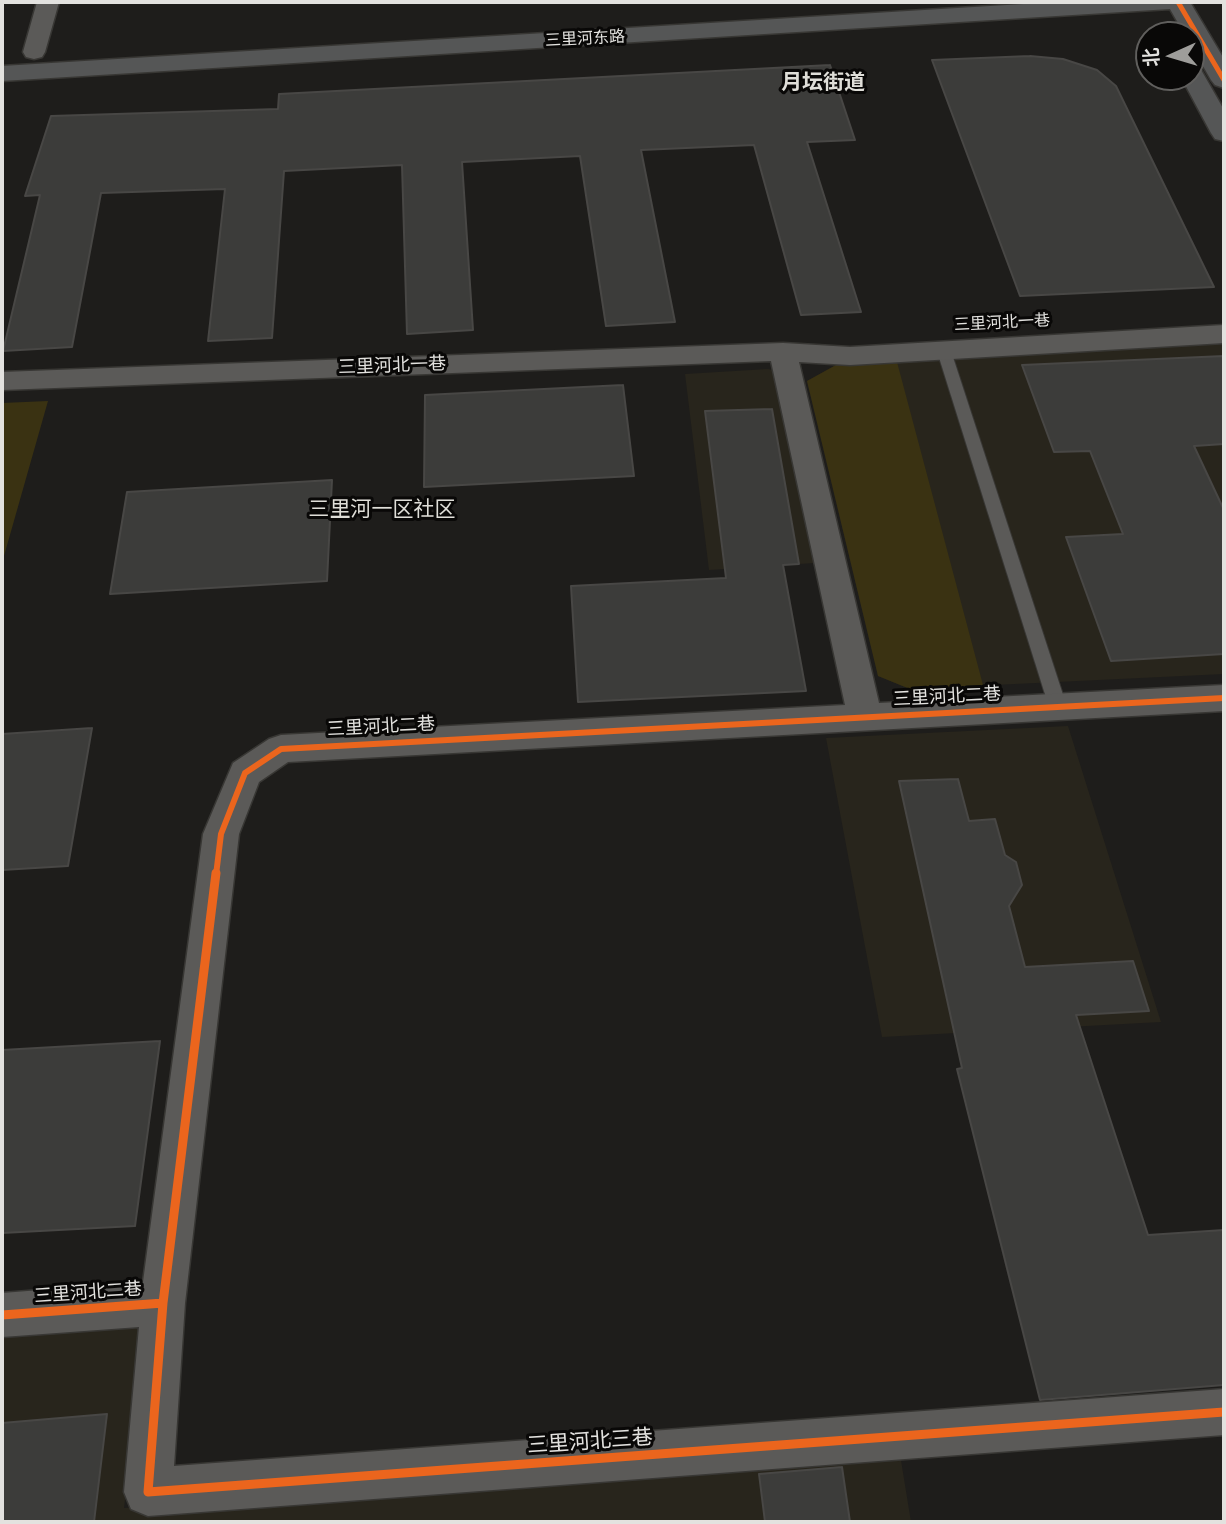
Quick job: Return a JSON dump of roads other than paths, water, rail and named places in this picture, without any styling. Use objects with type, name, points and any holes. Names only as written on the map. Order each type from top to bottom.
[{"type":"main road","name":"三里河东路","points":[[2,54],[896,2]]},
{"type":"main road","points":[[1178,2],[1224,80]]},
{"type":"main road","name":"三里河东路","points":[[2,74],[1158,8]]},
{"type":"main road","points":[[1201,91],[1224,133]]},
{"type":"street","points":[[34,52],[48,2]]},
{"type":"street","name":"三里河北一巷","points":[[783,352],[826,333],[1224,311]]},
{"type":"street","name":"三里河北一巷","points":[[2,381],[783,352],[850,356],[1224,334]]},
{"type":"street","points":[[783,352],[865,717]]},
{"type":"street","name":"三里河北二巷","points":[[2,1315],[163,1303],[221,834],[245,773],[281,748],[1224,698]]},
{"type":"street","name":"三里河北三巷","points":[[163,1303],[148,1492],[1224,1412]]},
{"type":"lane","points":[[944,351],[1058,707]]},
{"type":"district","name":"月坛街道","points":[[823,83]]},
{"type":"district","name":"三里河一区社区","points":[[382,510]]}]
